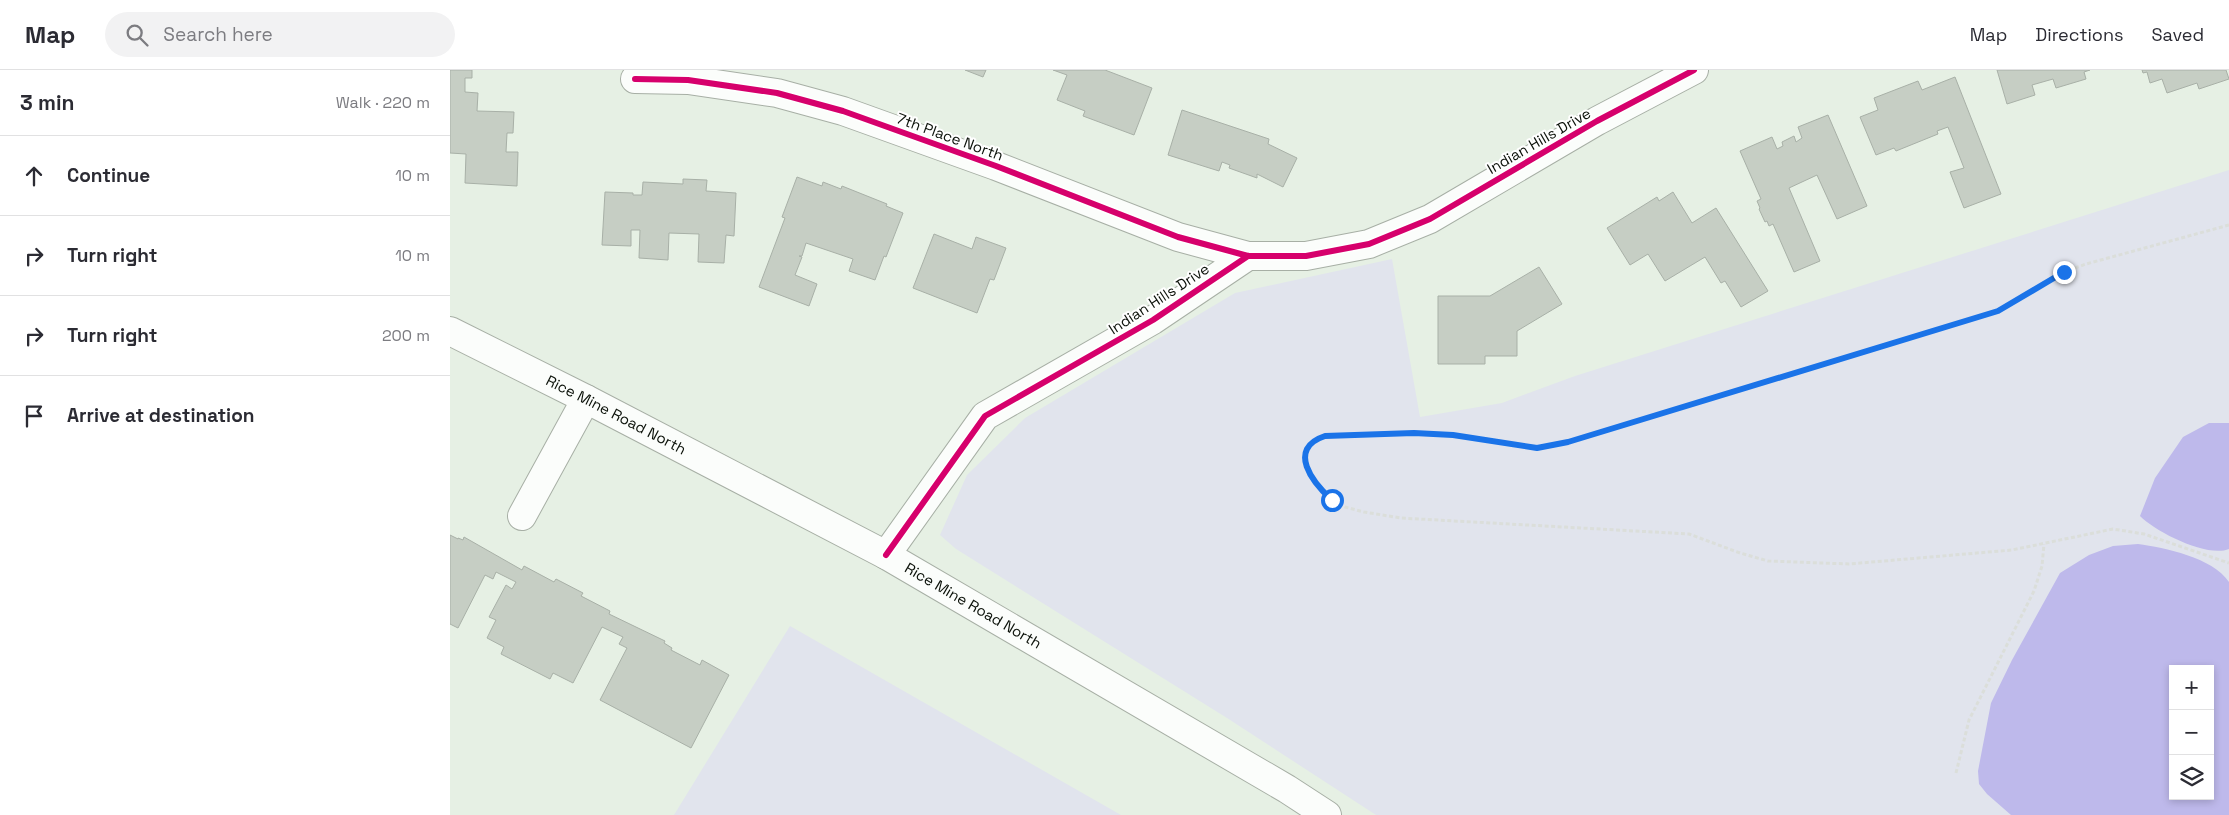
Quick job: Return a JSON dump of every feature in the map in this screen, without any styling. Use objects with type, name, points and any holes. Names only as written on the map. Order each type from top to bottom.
[{"type":"street","name":"Indian Hills Drive","points":[[886,555],[985,416],[1153,320],[1248,256],[1306,256],[1369,244],[1430,219],[1597,121],[1694,70]]},
{"type":"street","name":"7th Place North","points":[[635,78],[688,80],[768,92],[843,111],[1178,237],[1248,256]]},
{"type":"street","name":"Rice Mine Road North","points":[[450,331],[586,399],[886,555],[1287,789],[1327,815]]},
{"type":"street","points":[[522,516],[586,399]]},
{"type":"path","points":[[2229,225],[2086,264],[2064,272],[1998,311],[1968,321],[1568,442],[1537,448],[1453,435],[1346,434],[1317,439],[1312,442],[1306,453],[1306,466],[1311,478],[1332,500],[1345,507],[1364,512],[1401,518],[1689,534],[1740,553],[1768,560],[1849,564],[2012,550],[2112,529],[2144,534],[2229,563]]},
{"type":"path","points":[[1956,773],[1968,720],[2034,591],[2042,566],[2044,544]]},
{"type":"shaded area","points":[[2229,170],[2229,815],[1376,815],[1227,718],[956,549],[940,535],[967,475],[1025,418],[1235,293],[1392,259],[1420,417],[1502,403],[1575,376]]},
{"type":"shaded area","points":[[2209,423],[2229,423],[2229,549],[2220,551],[2195,547],[2182,542],[2169,536],[2140,516],[2155,478],[2183,437]]},
{"type":"shaded area","points":[[2138,544],[2161,548],[2200,560],[2221,573],[2229,582],[2229,815],[2011,815],[1987,794],[1979,784],[1978,771],[1991,703],[2012,660],[2060,573],[2089,555],[2113,546]]},
{"type":"shaded area","points":[[790,626],[1121,815],[674,815]]},
{"type":"building","points":[[450,70],[472,70],[472,78],[465,78],[465,92],[478,93],[477,111],[514,112],[513,133],[507,133],[506,152],[518,152],[517,186],[465,183],[466,154],[450,153]]},
{"type":"building","points":[[965,70],[986,70],[983,77]]},
{"type":"building","points":[[1053,70],[1105,70],[1152,88],[1134,135],[1083,116],[1085,111],[1057,100],[1067,75]]},
{"type":"building","points":[[1997,70],[2090,70],[2084,72],[2086,79],[2056,88],[2053,79],[2032,85],[2035,95],[2007,104]]},
{"type":"building","points":[[2142,70],[2226,70],[2229,79],[2199,89],[2197,83],[2167,93],[2162,79],[2150,83],[2147,72],[2143,73]]},
{"type":"building","points":[[1955,77],[2001,194],[1964,208],[1950,172],[1964,168],[1948,127],[1937,131],[1938,134],[1896,151],[1894,148],[1876,155],[1860,117],[1878,110],[1874,98],[1918,81],[1922,90]]},
{"type":"building","points":[[1182,110],[1269,139],[1268,144],[1297,158],[1283,187],[1257,174],[1257,178],[1229,168],[1230,165],[1222,162],[1219,171],[1168,155]]},
{"type":"building","points":[[1828,115],[1867,206],[1837,219],[1817,175],[1789,188],[1820,261],[1794,272],[1773,224],[1769,226],[1767,221],[1765,222],[1759,209],[1757,201],[1761,199],[1740,151],[1772,137],[1777,149],[1783,146],[1782,142],[1794,136],[1796,142],[1802,138],[1798,127]]},
{"type":"building","points":[[797,177],[822,186],[823,182],[841,189],[842,186],[887,204],[886,206],[903,213],[875,280],[849,271],[853,259],[806,243],[802,256],[799,256],[802,257],[795,275],[817,284],[809,306],[759,287],[785,218],[782,217]]},
{"type":"building","points":[[683,179],[707,180],[706,191],[736,193],[734,236],[726,235],[724,263],[698,262],[699,234],[669,233],[668,260],[639,258],[640,230],[631,230],[631,246],[602,245],[605,192],[642,195],[643,182],[683,184]]},
{"type":"building","points":[[1673,192],[1692,223],[1716,208],[1768,291],[1741,307],[1725,281],[1721,283],[1705,257],[1665,281],[1648,254],[1630,265],[1607,228],[1657,197],[1659,201]]},
{"type":"building","points":[[934,234],[972,249],[976,237],[1006,248],[994,280],[990,279],[977,313],[913,288]]},
{"type":"building","points":[[1539,267],[1562,304],[1517,331],[1517,356],[1485,356],[1485,364],[1438,364],[1438,296],[1490,296]]},
{"type":"building","points":[[450,535],[463,540],[464,537],[522,570],[524,566],[554,582],[556,579],[583,593],[581,596],[610,611],[609,614],[665,641],[664,643],[672,648],[671,650],[700,665],[702,660],[729,675],[691,748],[600,700],[627,648],[619,644],[623,637],[602,627],[573,683],[553,673],[550,679],[501,654],[504,647],[487,638],[496,620],[489,617],[506,585],[512,589],[516,582],[496,572],[493,579],[485,575],[458,628],[450,624]]},
{"type":"cycle path","points":[[635,79],[688,80],[777,93],[843,111],[996,166],[1178,237],[1248,256],[1306,256],[1369,244],[1430,219],[1597,121],[1694,70]]},
{"type":"cycle path","points":[[886,555],[985,416],[1153,320],[1248,256]]},
{"type":"route","points":[[1332,500],[1311,478],[1305,459],[1312,442],[1325,436],[1414,433],[1453,435],[1537,448],[1568,442],[1912,339],[1998,311],[2064,272]]}]
